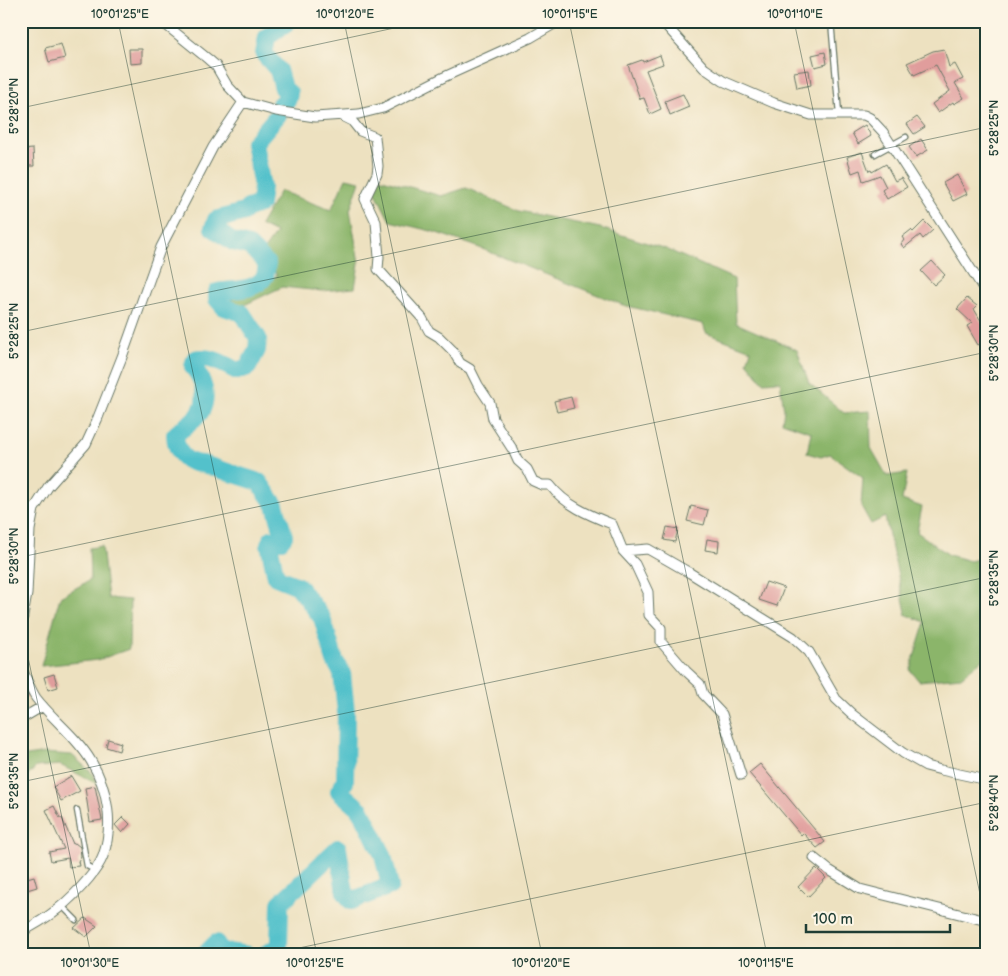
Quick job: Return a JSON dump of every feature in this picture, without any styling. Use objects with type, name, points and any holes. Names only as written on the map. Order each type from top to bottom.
[{"type":"street","points":[[162,21],[212,63],[227,85],[243,102],[280,112],[315,117],[359,114],[383,108],[436,80],[530,38],[559,21]]},
{"type":"street","points":[[662,21],[704,68],[723,81],[798,112],[811,115],[858,114],[870,118],[878,125],[987,294]]},
{"type":"street","points":[[21,627],[28,594],[30,530],[34,509],[48,487],[86,444],[122,357],[161,247],[213,147],[243,102]]},
{"type":"street","points":[[342,116],[352,121],[360,131],[375,137],[377,174],[365,199],[376,222],[380,257],[378,269],[422,318],[429,331],[439,337],[453,351],[460,364],[470,369],[490,402],[492,420],[513,450],[518,461],[527,469],[533,481],[542,485],[550,485],[558,495],[586,513],[612,524],[622,551],[635,564],[648,592],[650,615],[661,628],[661,642],[700,684],[703,694],[722,714],[741,775]]},
{"type":"street","points":[[622,551],[648,549],[690,572],[793,637],[809,652],[836,699],[852,714],[903,753],[926,766],[987,780]]},
{"type":"street","points":[[21,667],[34,696],[91,760],[102,784],[109,811],[108,832],[103,856],[95,870],[73,898],[41,922],[21,932]]},
{"type":"street","points":[[21,719],[43,706]]},
{"type":"street","points":[[814,858],[829,870],[860,889],[987,921]]},
{"type":"lane","points":[[831,21],[839,114]]},
{"type":"lane","points":[[875,154],[906,137]]},
{"type":"lane","points":[[77,810],[86,866],[95,870]]},
{"type":"lane","points":[[21,899],[23,902],[21,907]]},
{"type":"lane","points":[[62,906],[76,920]]},
{"type":"green space","points":[[346,178],[360,181],[350,210],[359,263],[355,288],[322,291],[282,287],[240,307],[225,303],[277,276],[264,250],[276,233],[260,225],[280,191],[331,210]]},
{"type":"green space","points":[[379,178],[441,196],[466,188],[519,211],[600,228],[666,249],[734,279],[736,323],[797,350],[809,383],[844,413],[870,411],[871,448],[887,476],[907,473],[902,500],[922,507],[917,532],[949,555],[970,561],[987,557],[987,656],[961,677],[919,681],[910,670],[925,622],[905,614],[885,517],[871,524],[861,506],[863,478],[830,454],[821,457],[807,453],[811,432],[782,422],[784,410],[780,381],[763,382],[747,362],[751,350],[706,333],[703,324],[623,305],[472,245],[431,231],[390,221],[375,191]]},
{"type":"green space","points":[[102,546],[108,598],[130,600],[129,649],[98,660],[41,666],[60,597],[90,580],[89,548]]},
{"type":"green space","points":[[45,753],[72,755],[93,774],[98,784],[60,765],[36,767],[21,783],[21,757]]},
{"type":"building","points":[[61,44],[65,58],[49,62],[45,48]]},
{"type":"building","points":[[129,49],[142,49],[142,63],[130,64]]},
{"type":"building","points":[[944,49],[949,67],[955,64],[963,79],[955,83],[964,98],[954,104],[953,102],[938,113],[932,104],[950,91],[936,65],[914,75],[907,63],[933,51]]},
{"type":"building","points":[[825,52],[827,64],[815,67],[812,55]]},
{"type":"building","points":[[660,55],[663,64],[646,70],[661,109],[650,114],[644,98],[640,99],[628,65],[642,60],[643,62]]},
{"type":"building","points":[[809,70],[811,85],[797,88],[794,72]]},
{"type":"building","points":[[683,94],[689,107],[670,115],[665,101]]},
{"type":"building","points":[[917,117],[925,127],[914,134],[907,124]]},
{"type":"building","points":[[865,125],[871,136],[858,144],[852,133]]},
{"type":"building","points":[[921,139],[928,150],[916,157],[909,147]]},
{"type":"building","points":[[33,149],[34,166],[21,166],[21,150]]},
{"type":"building","points":[[862,152],[869,171],[871,170],[872,172],[886,164],[895,181],[901,178],[907,187],[887,199],[882,190],[886,187],[880,175],[863,181],[860,170],[852,173],[847,157]]},
{"type":"building","points":[[957,175],[967,194],[953,201],[943,183]]},
{"type":"building","points":[[924,221],[933,230],[923,239],[920,235],[904,248],[901,244],[904,240],[902,237],[911,230],[913,232]]},
{"type":"building","points":[[932,261],[945,275],[934,285],[921,271]]},
{"type":"building","points":[[967,298],[977,306],[974,309],[987,331],[987,340],[978,345],[967,326],[972,323],[957,309]]},
{"type":"building","points":[[571,397],[574,408],[557,412],[554,401]]},
{"type":"building","points":[[691,506],[708,510],[704,525],[687,521]]},
{"type":"building","points":[[667,527],[678,529],[675,542],[664,540]]},
{"type":"building","points":[[707,539],[719,541],[718,552],[705,550]]},
{"type":"building","points":[[766,582],[784,588],[777,606],[759,600]]},
{"type":"building","points":[[54,674],[58,687],[48,690],[44,677]]},
{"type":"building","points":[[21,683],[28,696],[23,699],[21,694]]},
{"type":"building","points":[[108,739],[121,743],[119,751],[106,747]]},
{"type":"building","points":[[760,764],[825,842],[817,848],[803,833],[801,835],[749,773]]},
{"type":"building","points":[[71,776],[80,791],[61,801],[53,787]]},
{"type":"building","points":[[95,786],[102,820],[90,822],[85,788]]},
{"type":"building","points":[[54,806],[60,818],[62,818],[73,844],[75,843],[80,847],[79,866],[69,867],[68,858],[51,861],[49,852],[64,849],[46,810]]},
{"type":"building","points":[[123,817],[130,824],[122,833],[115,825]]},
{"type":"building","points":[[816,868],[826,878],[808,897],[798,887]]},
{"type":"building","points":[[34,876],[37,887],[27,890],[24,879]]},
{"type":"building","points":[[85,918],[97,926],[86,937],[74,928]]},
{"type":"waterway","points":[[264,955],[279,946],[280,903],[338,848],[345,892],[351,901],[390,886],[383,855],[361,810],[339,791],[345,782],[346,712],[342,673],[335,661],[322,618],[298,586],[276,577],[269,544],[272,539],[281,540],[284,536],[275,505],[259,482],[186,459],[177,447],[175,435],[196,418],[201,411],[205,399],[202,382],[193,367],[195,359],[211,359],[237,371],[248,367],[257,350],[258,338],[242,313],[224,307],[217,299],[217,292],[243,289],[255,285],[265,276],[267,264],[249,246],[233,242],[213,228],[216,220],[244,212],[248,208],[260,204],[262,187],[254,143],[278,115],[280,104],[288,99],[289,93],[283,88],[278,70],[264,54],[267,37],[286,24],[286,21]]},
{"type":"waterway","points":[[207,955],[205,954],[216,943],[221,951],[248,955]]}]
